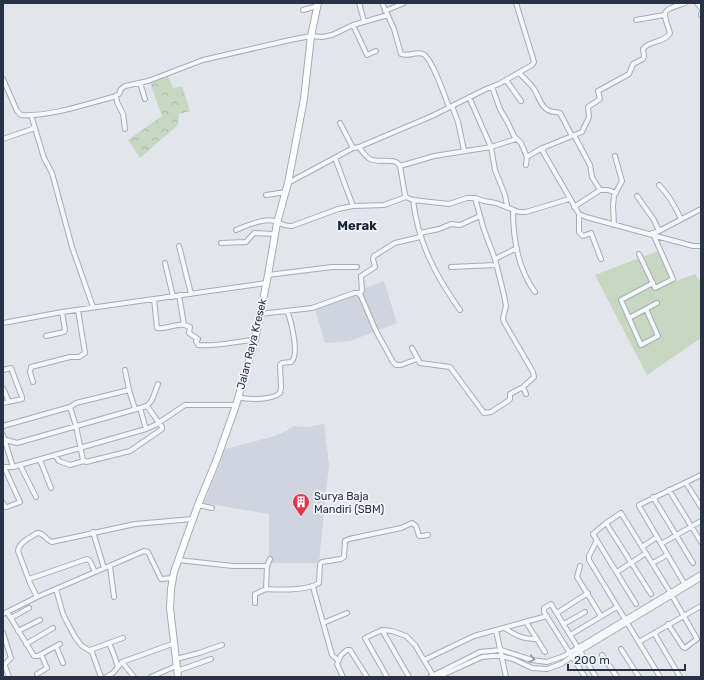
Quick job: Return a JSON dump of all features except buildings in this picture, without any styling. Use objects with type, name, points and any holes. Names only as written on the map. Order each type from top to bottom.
[{"type":"main road","name":"Jalan Raya Kresek","points":[[177,668],[170,608],[173,578],[198,505],[215,465],[236,405],[254,340],[277,223],[288,183],[304,99],[311,36],[317,4]]},
{"type":"street","points":[[359,3],[364,22]]},
{"type":"street","points":[[382,3],[398,38],[401,54],[407,55],[417,53],[426,56],[435,72],[458,122],[464,150]]},
{"type":"street","points":[[385,11],[404,3]]},
{"type":"street","points":[[288,183],[353,148],[450,107],[506,80],[532,65],[534,62],[516,3]]},
{"type":"street","points":[[527,157],[542,148],[584,130],[589,117],[588,107],[600,99],[598,93],[599,90],[629,74],[633,64],[643,58],[643,49],[645,46],[669,35],[670,33],[664,11],[685,3]]},
{"type":"street","points":[[697,3],[701,8]]},
{"type":"street","points":[[303,10],[317,4]]},
{"type":"street","points":[[636,20],[664,14]]},
{"type":"street","points":[[3,79],[21,115],[65,110],[116,96],[125,86],[140,83],[203,60],[311,36],[322,38],[354,25],[388,15]]},
{"type":"street","points":[[354,25],[367,55],[376,51]]},
{"type":"street","points":[[519,73],[533,88],[546,109],[550,112],[560,112],[590,165],[592,176],[600,190]]},
{"type":"street","points":[[506,80],[521,101]]},
{"type":"street","points":[[140,83],[145,99]]},
{"type":"street","points":[[492,87],[502,114],[516,139],[522,143],[527,157],[526,165]]},
{"type":"street","points":[[116,96],[123,114],[125,129]]},
{"type":"street","points":[[469,98],[491,147],[495,170],[505,195],[507,206]]},
{"type":"street","points":[[31,115],[44,158],[52,173],[72,247],[93,307]]},
{"type":"street","points":[[340,123],[353,148]]},
{"type":"street","points":[[3,139],[35,128]]},
{"type":"street","points":[[400,166],[434,156],[464,150],[491,147],[516,139]]},
{"type":"street","points":[[359,146],[367,157],[371,159],[377,161],[394,161],[398,163],[400,166],[406,197]]},
{"type":"street","points":[[542,148],[569,199],[579,214],[579,232],[583,236],[591,233],[601,259]]},
{"type":"street","points":[[614,225],[612,206],[614,196],[622,181],[616,156]]},
{"type":"street","points":[[335,158],[353,206]]},
{"type":"street","points":[[659,184],[673,203],[681,219]]},
{"type":"street","points":[[574,206],[600,190],[608,190],[616,193]]},
{"type":"street","points":[[266,195],[286,192]]},
{"type":"street","points":[[637,196],[654,220],[659,231]]},
{"type":"street","points":[[236,230],[271,220],[286,227],[292,226],[338,209],[353,206],[384,205],[406,197],[413,200],[449,204],[467,198],[475,198],[507,206],[513,210],[526,212],[569,199]]},
{"type":"street","points":[[412,348],[417,359],[422,364],[447,365],[450,367],[484,413],[491,412],[508,401],[510,399],[510,394],[523,387],[532,379],[534,375],[504,322],[503,318],[506,306],[495,259],[484,230],[475,198]]},
{"type":"street","points":[[413,200],[414,212],[420,235],[431,265],[445,290],[460,310]]},
{"type":"street","points":[[513,210],[513,223],[517,248],[525,277],[535,292]]},
{"type":"street","points":[[649,234],[659,231],[701,210]]},
{"type":"street","points":[[579,214],[654,236],[693,246],[701,246]]},
{"type":"street","points":[[417,359],[401,365],[396,365],[393,362],[376,331],[360,294],[362,291],[361,276],[375,267],[373,259],[374,256],[395,243],[451,224],[460,225],[480,216]]},
{"type":"street","points":[[221,243],[246,242],[252,235],[257,233],[275,234]]},
{"type":"street","points":[[639,254],[655,288],[673,279],[654,236]]},
{"type":"street","points":[[179,246],[191,294]]},
{"type":"street","points":[[495,259],[517,248]]},
{"type":"street","points":[[165,263],[173,297]]},
{"type":"street","points":[[451,267],[496,264]]},
{"type":"street","points":[[268,274],[332,266],[357,267]]},
{"type":"street","points":[[3,324],[93,307],[173,297],[266,282]]},
{"type":"street","points":[[646,309],[658,336],[641,345],[621,300],[652,283]]},
{"type":"street","points":[[260,314],[312,308],[354,293],[360,294]]},
{"type":"street","points":[[179,295],[184,325]]},
{"type":"street","points":[[154,299],[157,328],[168,328],[172,325],[184,325],[190,327],[189,333],[198,338],[196,341],[198,345],[220,345],[238,341],[254,340]]},
{"type":"street","points":[[629,318],[657,303]]},
{"type":"street","points":[[33,382],[30,372],[31,367],[70,357],[80,356],[85,353],[78,310]]},
{"type":"street","points":[[238,398],[265,398],[278,395],[280,393],[280,365],[282,363],[293,361],[294,358],[293,330],[287,311]]},
{"type":"street","points":[[46,336],[64,332],[62,312]]},
{"type":"street","points":[[3,370],[11,368],[22,397],[22,399],[3,403]]},
{"type":"street","points":[[125,370],[135,409]]},
{"type":"street","points":[[6,447],[147,406],[152,400],[158,384]]},
{"type":"street","points":[[523,387],[526,394]]},
{"type":"street","points":[[3,388],[9,402]]},
{"type":"street","points":[[3,426],[70,407],[76,403],[129,390]]},
{"type":"street","points":[[3,502],[7,507],[20,502],[4,467],[13,467],[40,460],[146,429],[185,405],[236,405]]},
{"type":"street","points":[[55,455],[59,461],[70,465],[130,452],[162,429],[159,422],[147,406]]},
{"type":"street","points":[[70,407],[84,462]]},
{"type":"street","points":[[140,408],[146,429]]},
{"type":"street","points":[[3,438],[17,443]]},
{"type":"street","points":[[3,438],[13,467]]},
{"type":"street","points":[[40,460],[51,488]]},
{"type":"street","points":[[20,465],[36,497]]},
{"type":"street","points":[[684,584],[639,505],[701,475]]},
{"type":"street","points":[[686,483],[701,507]]},
{"type":"street","points":[[670,490],[701,542]]},
{"type":"street","points":[[653,497],[693,563]]},
{"type":"street","points":[[198,505],[212,508]]},
{"type":"street","points":[[636,604],[594,533],[618,514],[622,513],[697,639],[685,648],[682,646],[668,624]]},
{"type":"street","points":[[37,597],[18,551],[19,547],[25,541],[39,533],[52,542],[135,524],[193,519]]},
{"type":"street","points":[[661,544],[701,521]]},
{"type":"street","points":[[606,523],[651,594]]},
{"type":"street","points":[[255,603],[255,594],[266,589],[282,590],[313,587],[320,582],[320,564],[322,562],[341,559],[344,557],[345,541],[349,539],[401,528],[412,524],[416,526],[419,536],[428,535]]},
{"type":"street","points":[[93,532],[104,568]]},
{"type":"street","points":[[642,547],[657,537]]},
{"type":"street","points":[[597,540],[588,556],[589,560],[660,677]]},
{"type":"street","points":[[60,644],[34,656],[11,618],[5,613],[37,597],[146,551],[161,579],[173,578]]},
{"type":"street","points":[[617,572],[646,553]]},
{"type":"street","points":[[653,564],[667,555]]},
{"type":"street","points":[[29,579],[88,559],[95,572]]},
{"type":"street","points":[[266,589],[267,566],[270,559]]},
{"type":"street","points":[[178,560],[233,566],[267,566]]},
{"type":"street","points":[[110,566],[114,597]]},
{"type":"street","points":[[580,566],[577,577],[602,616]]},
{"type":"street","points":[[434,677],[482,657],[501,656],[513,659],[532,668],[547,669],[561,664],[579,649],[701,574]]},
{"type":"street","points":[[671,593],[701,578]]},
{"type":"street","points":[[313,587],[332,654],[338,660]]},
{"type":"street","points":[[56,589],[63,614],[75,637],[82,646],[90,650],[94,656],[101,677]]},
{"type":"street","points":[[557,613],[588,593]]},
{"type":"street","points":[[585,677],[547,616],[544,608],[551,604],[596,677]]},
{"type":"street","points":[[639,642],[701,606]]},
{"type":"street","points":[[570,635],[617,607]]},
{"type":"street","points":[[11,618],[29,608]]},
{"type":"street","points":[[564,624],[585,612]]},
{"type":"street","points":[[323,623],[347,613]]},
{"type":"street","points":[[424,660],[474,636],[547,616]]},
{"type":"street","points":[[18,631],[40,620]]},
{"type":"street","points":[[526,622],[545,652]]},
{"type":"street","points":[[26,644],[53,628]]},
{"type":"street","points":[[505,628],[516,636],[537,639]]},
{"type":"street","points":[[382,630],[409,677]]},
{"type":"street","points":[[392,674],[386,677],[366,638],[382,630],[392,631],[406,636],[415,645],[434,677]]},
{"type":"street","points":[[496,630],[506,677]]},
{"type":"street","points":[[3,633],[12,658],[5,664],[9,677]]},
{"type":"street","points":[[654,633],[680,677]]},
{"type":"street","points":[[90,650],[123,638]]},
{"type":"street","points":[[109,643],[118,667]]},
{"type":"street","points":[[106,677],[114,675],[122,662],[175,643]]},
{"type":"street","points":[[177,668],[199,654],[222,645]]},
{"type":"street","points":[[56,646],[63,663]]},
{"type":"street","points":[[343,677],[337,666],[338,660],[345,651],[350,650],[367,677]]},
{"type":"street","points":[[434,677],[480,652],[500,650],[532,660],[547,662],[572,654]]},
{"type":"street","points":[[621,650],[638,677]]},
{"type":"street","points":[[37,674],[47,668],[41,654]]},
{"type":"street","points":[[602,655],[617,677]]},
{"type":"street","points":[[151,677],[211,659]]},
{"type":"street","points":[[122,662],[134,677]]},
{"type":"shaded area","points":[[384,281],[397,323],[350,341],[325,343],[314,307]]},
{"type":"shaded area","points":[[324,424],[329,464],[319,563],[269,563],[269,514],[204,503],[225,449],[275,436],[294,426],[308,427]]},
{"type":"green space","points":[[168,77],[173,88],[182,86],[190,111],[179,114],[178,125],[140,158],[128,140],[162,116],[150,82]]},
{"type":"green space","points":[[658,251],[676,281],[695,274],[701,283],[701,338],[647,375],[595,275]]},
{"type":"place","name":"Surya Baja Mandiri (SBM)","points":[[301,517]]},
{"type":"district","name":"Merak","points":[[357,225]]}]
